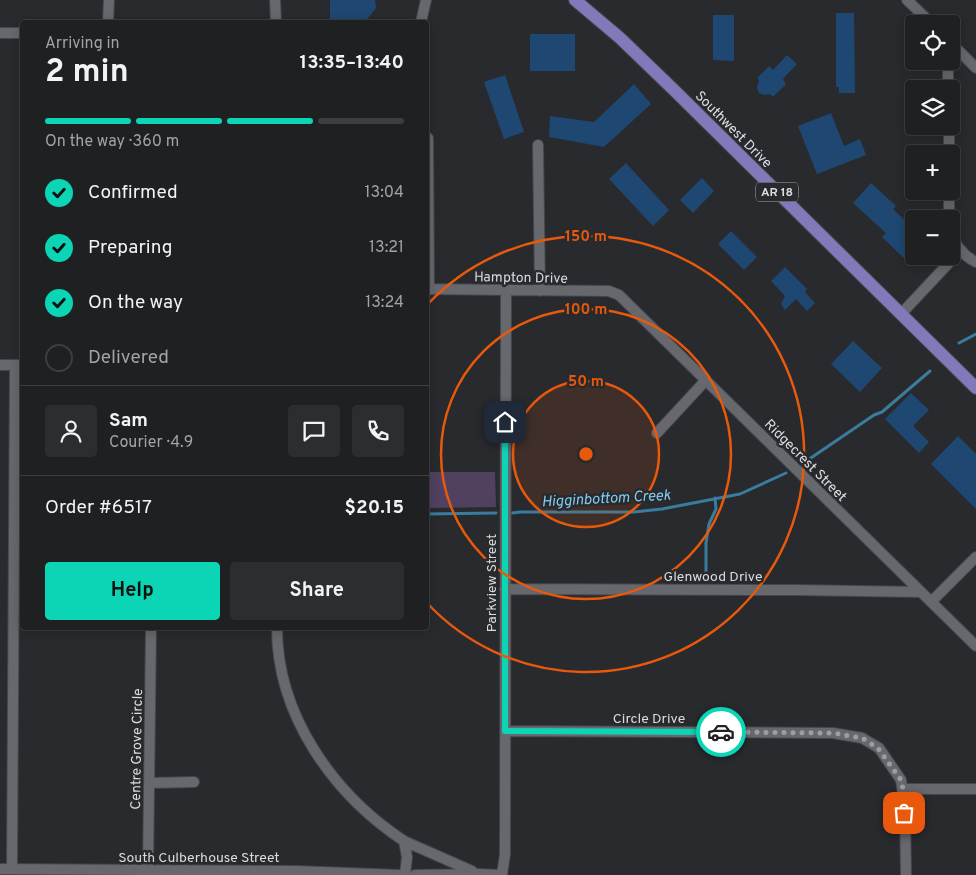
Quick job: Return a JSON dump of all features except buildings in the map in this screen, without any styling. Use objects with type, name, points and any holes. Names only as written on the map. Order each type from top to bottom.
[{"type":"main road","name":"Southwest Drive","points":[[579,1],[666,82],[976,388]]},
{"type":"street","points":[[108,0],[108,20]]},
{"type":"street","points":[[276,0],[276,20]]},
{"type":"street","points":[[421,20],[426,0]]},
{"type":"street","points":[[908,0],[923,15]]},
{"type":"street","points":[[0,33],[20,34]]},
{"type":"street","points":[[960,52],[976,68]]},
{"type":"street","points":[[538,145],[540,291]]},
{"type":"street","points":[[900,314],[961,250],[976,262]]},
{"type":"street","name":"Hampton Drive","points":[[429,290],[609,291],[616,293]]},
{"type":"street","name":"Parkview Street","points":[[501,875],[505,854],[506,290]]},
{"type":"street","name":"Ridgecrest Street","points":[[616,293],[976,646]]},
{"type":"street","points":[[0,365],[19,365],[12,869]]},
{"type":"street","points":[[657,433],[706,380]]},
{"type":"street","points":[[931,602],[976,557]]},
{"type":"street","name":"Glenwood Drive","points":[[505,589],[921,592]]},
{"type":"street","name":"Centre Grove Circle","points":[[148,870],[151,630]]},
{"type":"street","points":[[277,630],[284,683],[293,711],[302,730],[336,781],[379,823],[404,841],[478,874]]},
{"type":"street","name":"Circle Drive","points":[[505,731],[833,733],[862,738],[878,748],[901,780],[903,789]]},
{"type":"street","points":[[149,783],[194,782]]},
{"type":"street","points":[[906,875],[903,789],[976,789]]},
{"type":"street","points":[[404,841],[407,857],[405,875]]},
{"type":"street","name":"South Culberhouse Street","points":[[0,869],[398,875]]},
{"type":"street","points":[[415,875],[501,875]]},
{"type":"shaded area","points":[[429,472],[495,472],[496,507],[429,508]]},
{"type":"waterway","name":"Higginbottom Creek","points":[[959,343],[976,334]]},
{"type":"waterway","name":"Higginbottom Creek","points":[[802,464],[874,415],[882,412],[930,371]]},
{"type":"waterway","name":"Higginbottom Creek","points":[[512,513],[634,512],[662,509],[740,494],[786,473]]},
{"type":"waterway","points":[[706,580],[706,543],[709,524],[716,509],[715,498]]},
{"type":"waterway","name":"Higginbottom Creek","points":[[429,514],[496,513]]},
{"type":"way so far","points":[[721,732],[833,733],[862,738],[878,748],[901,780],[904,813]]},
{"type":"route","points":[[505,422],[505,731],[721,732]]}]
